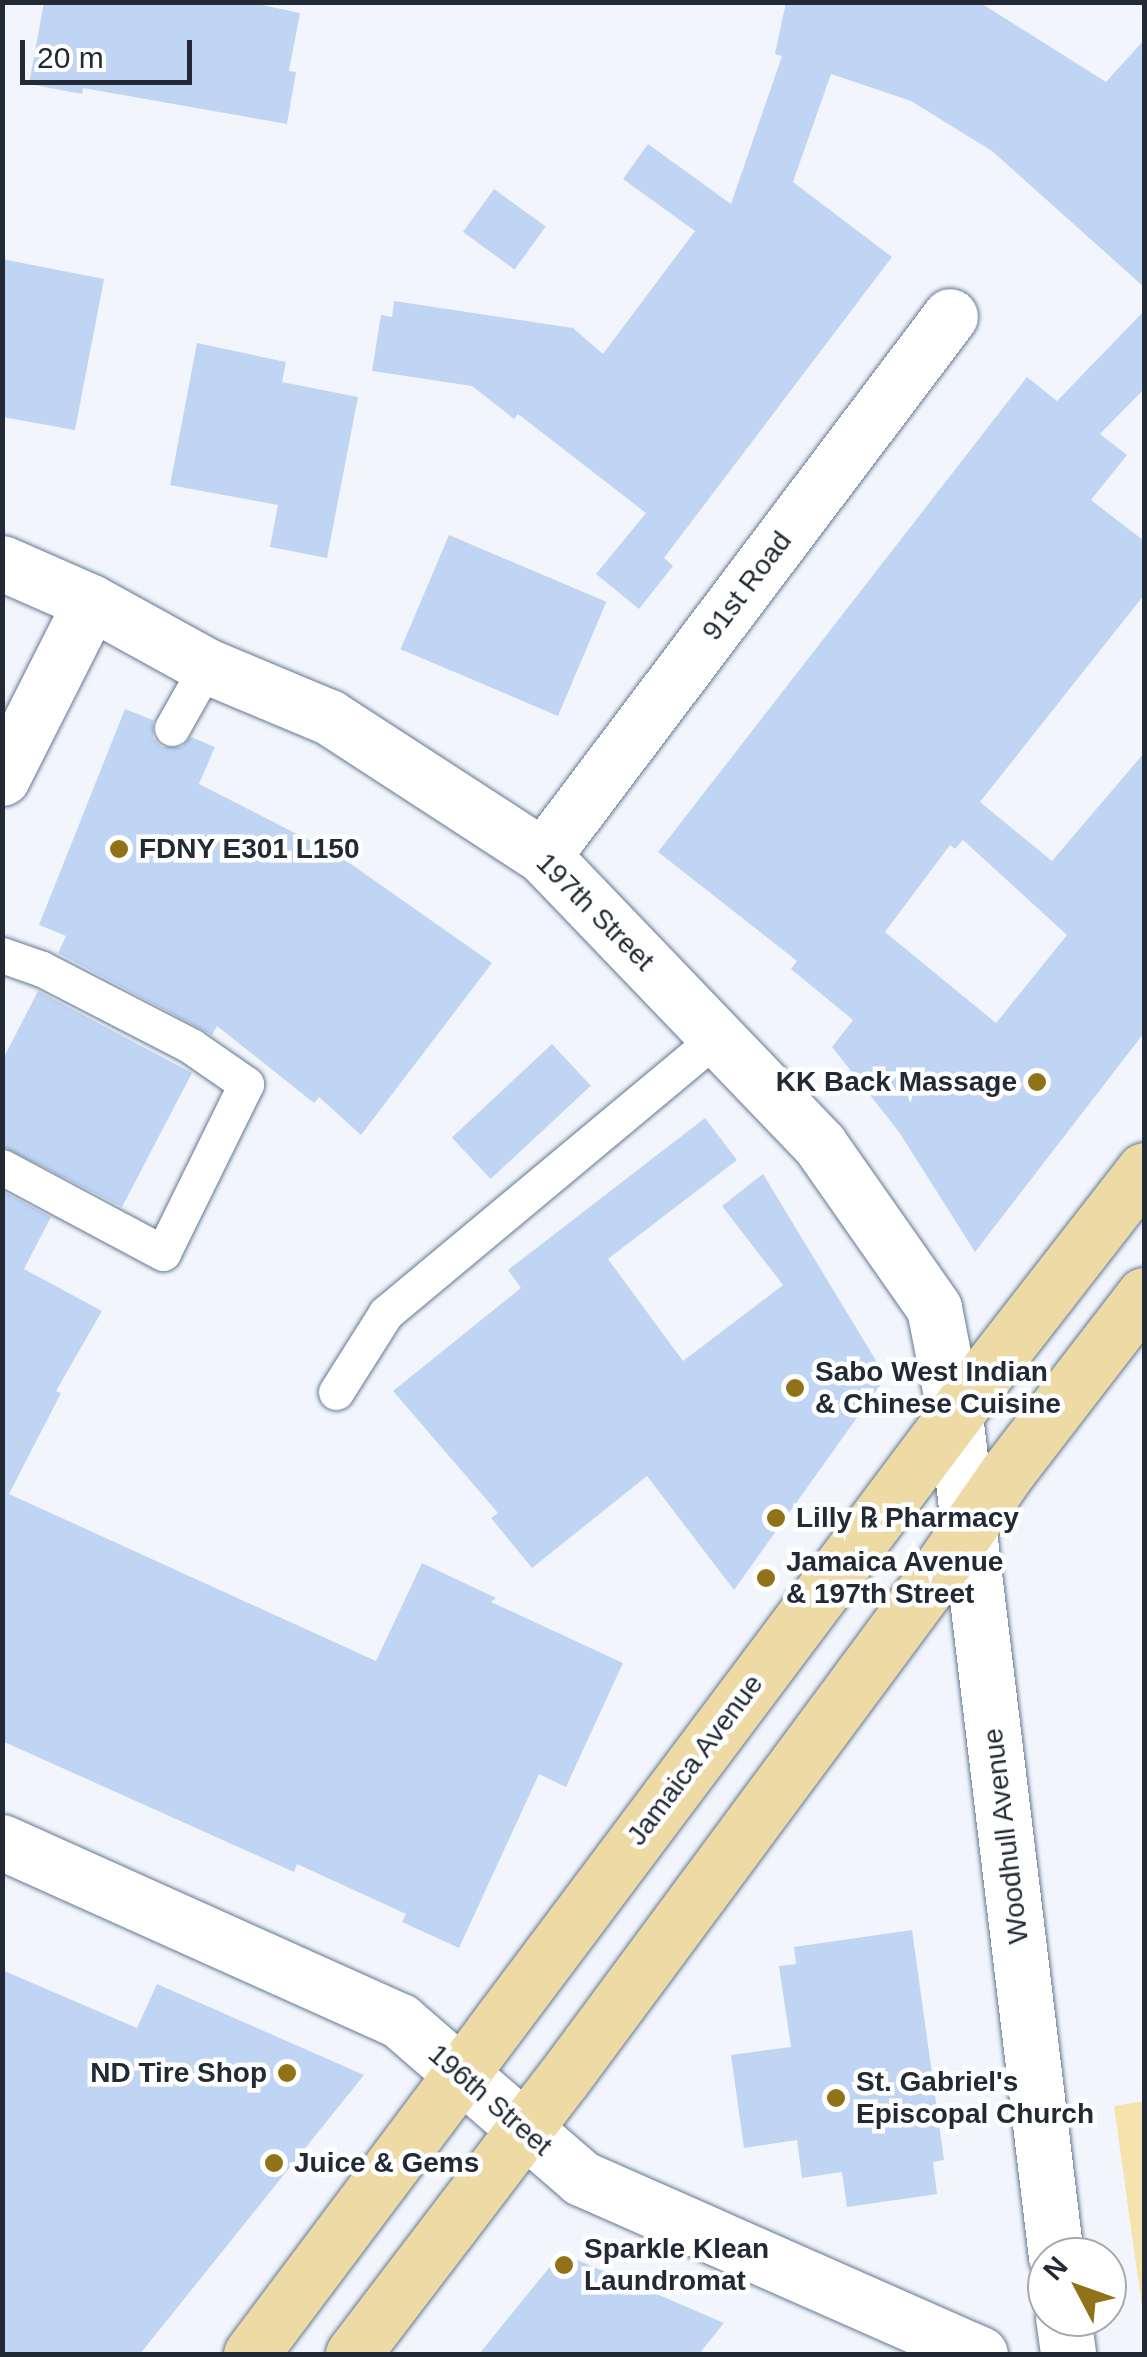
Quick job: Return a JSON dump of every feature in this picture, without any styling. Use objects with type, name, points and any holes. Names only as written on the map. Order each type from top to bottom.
[{"type":"main road","name":"Jamaica Avenue","points":[[251,2354],[459,2073],[1144,1170]]},
{"type":"main road","points":[[353,2354],[525,2130],[1144,1294]]},
{"type":"street","name":"91st Road","points":[[543,856],[950,316]]},
{"type":"street","name":"197th Street","points":[[2,563],[91,602],[206,666],[329,717],[543,856],[820,1145],[934,1308],[956,1416]]},
{"type":"street","points":[[2,778],[91,602]]},
{"type":"street","name":"Woodhull Avenue","points":[[956,1416],[1054,2237]]},
{"type":"street","name":"196th Street","points":[[2,1842],[400,2022],[581,2178],[980,2354]]},
{"type":"lane","points":[[172,728],[206,666]]},
{"type":"lane","points":[[2,954],[42,969],[191,1046],[246,1084],[163,1253],[2,1167]]},
{"type":"lane","points":[[336,1392],[386,1313],[717,1038]]},
{"type":"shaded area","points":[[1144,2101],[1144,2321],[1114,2106]]},
{"type":"building","points":[[44,2],[248,2],[300,13],[289,71],[296,72],[287,124],[83,88],[82,94],[29,84]]},
{"type":"building","points":[[786,2],[979,2],[1106,82],[1144,40],[1144,287],[992,151],[911,101],[831,74],[793,182],[892,257],[664,558],[673,566],[639,609],[596,574],[646,513],[518,414],[514,419],[472,386],[372,371],[381,315],[392,317],[394,301],[573,328],[603,354],[695,231],[623,179],[648,144],[731,204],[782,56],[775,54]]},
{"type":"building","points":[[494,189],[546,227],[515,269],[463,232]]},
{"type":"building","points":[[2,259],[104,279],[75,430],[2,417]]},
{"type":"building","points":[[1144,311],[1144,389],[1100,434],[1127,455],[1091,500],[1144,541],[1144,595],[980,802],[1052,861],[1144,753],[1144,1033],[975,1252],[899,1132],[832,1047],[853,1020],[791,969],[797,961],[658,852],[1027,377],[1057,401]],"holes":[[[963,840],[1067,935],[996,1023],[885,932],[950,845],[955,849]]]},
{"type":"building","points":[[197,343],[286,362],[282,382],[358,397],[327,558],[270,547],[278,505],[170,485]]},
{"type":"building","points":[[449,535],[606,602],[558,716],[401,649]]},
{"type":"building","points":[[125,709],[153,720],[153,738],[162,747],[182,747],[191,737],[215,747],[199,784],[338,855],[492,963],[361,1135],[319,1097],[314,1103],[217,1026],[212,1035],[58,953],[66,936],[39,925]]},
{"type":"building","points":[[38,991],[192,1073],[122,1207],[2,1146],[2,1061]]},
{"type":"building","points":[[552,1044],[591,1086],[491,1179],[452,1137]]},
{"type":"building","points":[[705,1118],[737,1160],[608,1259],[683,1361],[783,1285],[722,1206],[763,1174],[886,1377],[734,1590],[647,1476],[532,1568],[491,1518],[498,1513],[393,1391],[521,1288],[508,1270]]},
{"type":"building","points":[[2,1191],[51,1217],[24,1269],[102,1311],[56,1391],[61,1393],[9,1494],[376,1661],[422,1563],[496,1598],[491,1602],[623,1663],[566,1787],[539,1774],[459,1948],[402,1922],[406,1914],[297,1864],[294,1872],[2,1741]]},
{"type":"building","name":"St. Gabriel's Episcopal Church","points":[[912,1930],[944,2160],[933,2162],[937,2194],[847,2207],[842,2172],[802,2178],[797,2140],[744,2148],[731,2055],[791,2047],[779,1966],[796,1964],[794,1947]]},
{"type":"building","points":[[2,1970],[137,2028],[157,1984],[364,2075],[140,2354],[2,2354]]},
{"type":"building","points":[[561,2253],[724,2323],[699,2354],[479,2354]]},
{"type":"place","name":"FDNY E301 L150","points":[[119,849]]},
{"type":"place","name":"KK Back Massage","points":[[1037,1082]]},
{"type":"place","name":"Sabo West Indian & Chinese Cuisine","points":[[795,1388]]},
{"type":"place","name":"Lilly ℞ Pharmacy","points":[[776,1518]]},
{"type":"place","name":"Jamaica Avenue & 197th Street","points":[[766,1578]]},
{"type":"place","name":"ND Tire Shop","points":[[287,2073]]},
{"type":"place","name":"St. Gabriel's Episcopal Church","points":[[836,2098]]},
{"type":"place","name":"Juice & Gems","points":[[274,2163]]},
{"type":"place","name":"Sparkle Klean Laundromat","points":[[564,2265]]}]
